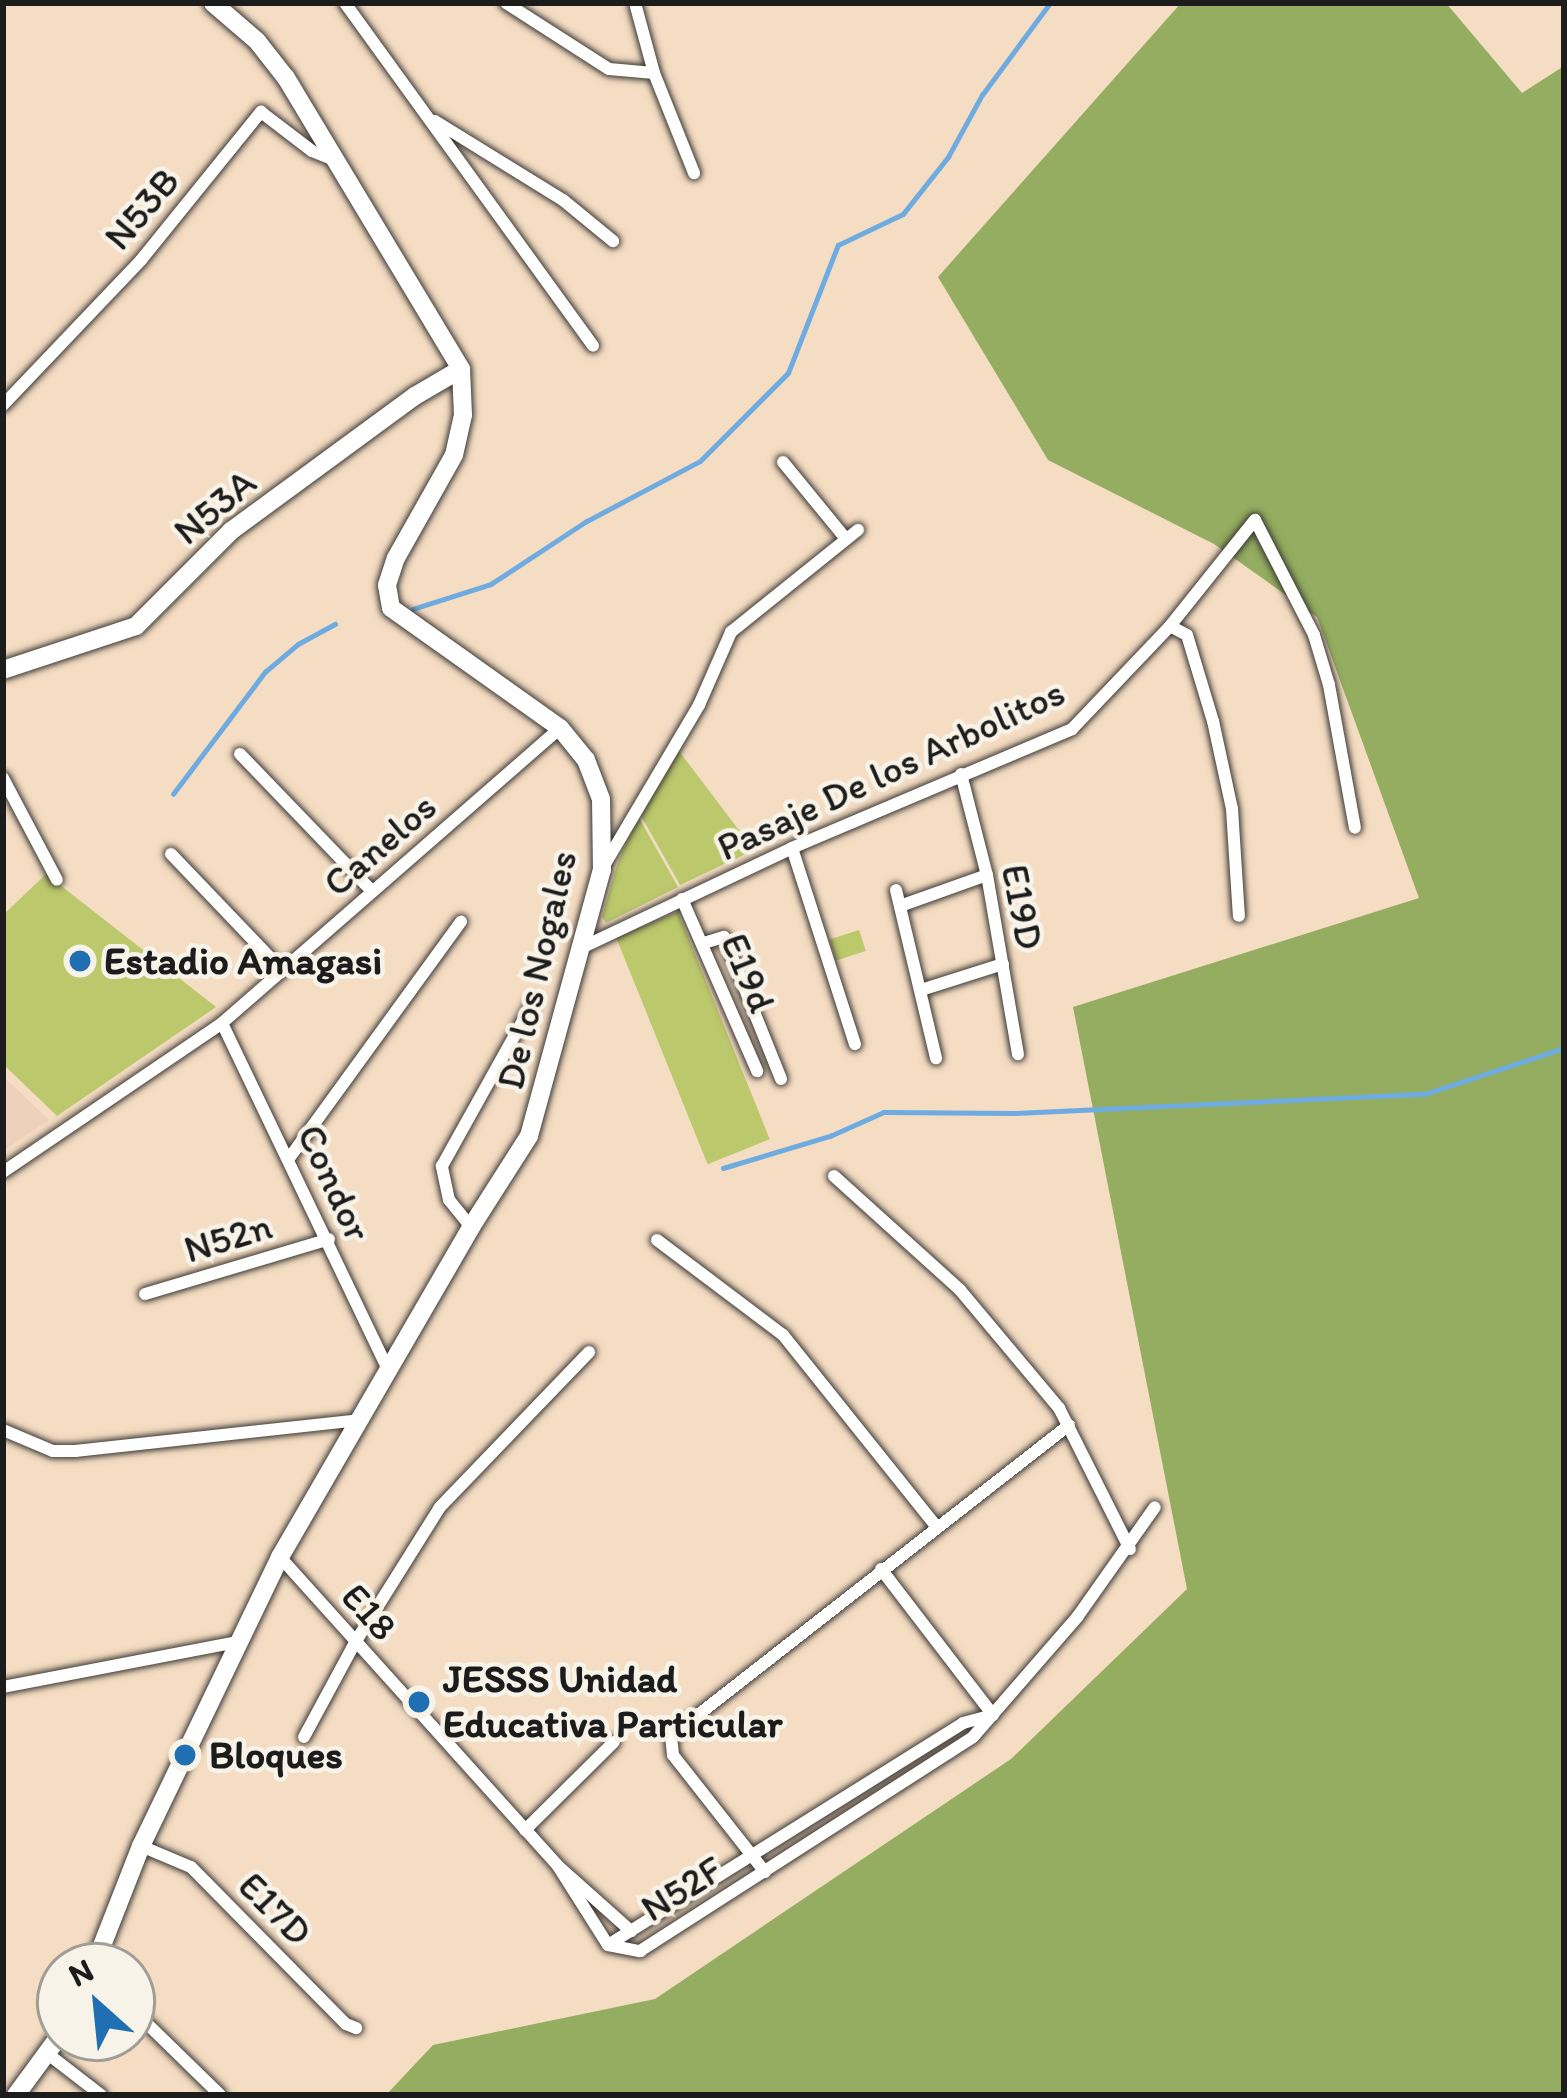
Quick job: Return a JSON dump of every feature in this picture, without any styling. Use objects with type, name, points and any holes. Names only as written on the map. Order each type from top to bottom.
[{"type":"street","points":[[213,3],[274,60],[461,369]]},
{"type":"street","points":[[345,3],[593,346]]},
{"type":"street","points":[[506,3],[609,69],[654,73]]},
{"type":"street","points":[[635,3],[654,73],[694,173]]},
{"type":"street","name":"N53B","points":[[3,405],[141,260],[261,112],[312,151],[334,160]]},
{"type":"street","points":[[427,116],[563,200],[613,241]]},
{"type":"street","name":"N53A","points":[[3,670],[136,626],[231,531],[382,418],[461,369]]},
{"type":"street","name":"De los Nogales","points":[[103,1942],[141,1846],[280,1557],[470,1227],[530,1136],[602,870],[601,799],[586,760],[560,728],[391,608],[387,585],[396,558],[454,455],[463,415],[461,369]]},
{"type":"street","points":[[602,870],[699,705],[730,632],[852,534],[783,462]]},
{"type":"street","name":"Pasaje De los Arbolitos","points":[[584,947],[792,848],[1086,719],[1170,626],[1255,520],[1314,635],[1329,685],[1355,828]]},
{"type":"street","points":[[1170,626],[1187,635],[1213,721],[1232,809],[1239,916]]},
{"type":"street","name":"Canelos","points":[[3,1172],[222,1023],[560,728]]},
{"type":"street","points":[[240,754],[372,891]]},
{"type":"street","name":"E19D","points":[[961,774],[987,875],[1018,1054]]},
{"type":"street","points":[[3,778],[57,880]]},
{"type":"street","points":[[792,848],[855,1044]]},
{"type":"street","points":[[171,854],[282,970]]},
{"type":"street","points":[[900,906],[987,875]]},
{"type":"street","points":[[896,890],[936,1058]]},
{"type":"street","name":"E19d","points":[[682,899],[757,1071]]},
{"type":"street","points":[[290,1157],[461,922]]},
{"type":"street","points":[[704,943],[724,937],[781,1079]]},
{"type":"street","points":[[921,990],[1003,964]]},
{"type":"street","points":[[470,1227],[449,1200],[442,1166],[534,1001]]},
{"type":"street","name":"Condor","points":[[222,1023],[389,1371]]},
{"type":"street","points":[[834,1176],[960,1290],[1069,1425],[1130,1550]]},
{"type":"street","name":"N52n","points":[[145,1294],[329,1239]]},
{"type":"street","points":[[657,1240],[783,1335],[936,1526]]},
{"type":"street","points":[[304,1737],[440,1507],[589,1352]]},
{"type":"street","points":[[3,1430],[53,1451],[75,1451],[361,1420]]},
{"type":"street","points":[[765,1872],[673,1754],[671,1736],[1069,1425]]},
{"type":"street","name":"N52F","points":[[558,1866],[608,1945],[640,1951],[973,1737],[1130,1550],[1156,1507]]},
{"type":"street","name":"E18","points":[[280,1557],[558,1866]]},
{"type":"street","points":[[881,1569],[993,1714]]},
{"type":"street","points":[[3,1687],[236,1642]]},
{"type":"street","name":"N52F","points":[[558,1866],[631,1931],[963,1723],[993,1714]]},
{"type":"street","points":[[525,1830],[614,1742]]},
{"type":"street","name":"E17D","points":[[141,1846],[191,1867],[346,2024],[356,2028]]},
{"type":"street","points":[[608,1945],[631,1931]]},
{"type":"street","points":[[156,2032],[220,2095]]},
{"type":"street","points":[[16,2095],[42,2062]]},
{"type":"street","points":[[58,2062],[101,2095]]},
{"type":"shaded area","points":[[3,1076],[49,1120],[3,1151]]},
{"type":"green space","points":[[1181,3],[1446,3],[1522,93],[1564,66],[1564,2095],[386,2095],[433,2045],[655,1999],[1011,1759],[1187,1589],[1073,1007],[1419,898],[1317,617],[1214,544],[1048,460],[938,277]]},
{"type":"green space","points":[[679,751],[754,850],[680,885],[640,814]]},
{"type":"green space","points":[[638,816],[678,887],[606,923],[602,917],[617,865]]},
{"type":"green space","name":"Estadio Amagasi","points":[[46,874],[216,1007],[57,1116],[3,1064],[3,915]]},
{"type":"green space","points":[[678,912],[770,1139],[708,1164],[616,937]]},
{"type":"green space","points":[[859,930],[866,951],[836,961],[830,940]]},
{"type":"waterway","points":[[413,609],[491,584],[585,522],[700,461],[788,373],[838,245],[903,214],[948,157],[982,95],[1050,3]]},
{"type":"waterway","points":[[173,794],[265,672],[298,644],[335,624]]},
{"type":"waterway","points":[[723,1168],[830,1136],[884,1112],[1015,1113],[1425,1094],[1564,1048]]},
{"type":"place","name":"Estadio Amagasi","points":[[80,961]]},
{"type":"place","name":"JESSS Unidad Educativa Particular","points":[[419,1702]]},
{"type":"place","name":"Bloques","points":[[185,1755]]}]
